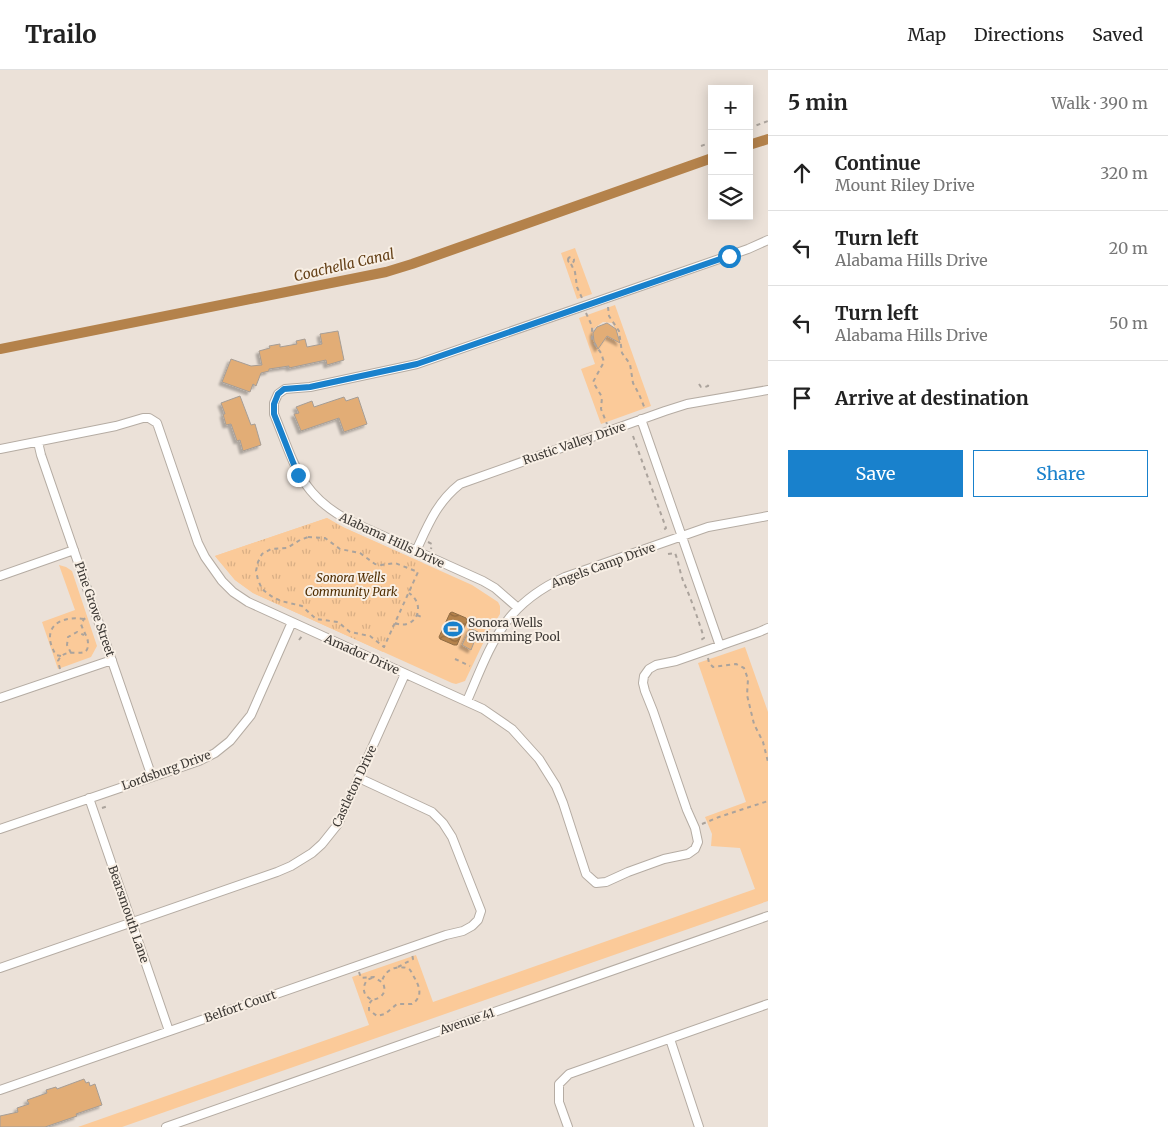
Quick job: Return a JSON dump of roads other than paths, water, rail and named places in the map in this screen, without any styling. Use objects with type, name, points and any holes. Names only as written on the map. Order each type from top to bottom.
[{"type":"street","name":"Alabama Hills Drive","points":[[518,608],[483,581],[342,517],[319,501],[298,475],[274,414],[274,404],[278,394],[284,389],[310,387],[388,371],[442,356],[748,249],[768,240]]},
{"type":"street","name":"Rustic Valley Drive","points":[[416,551],[439,505],[448,493],[460,484],[687,404],[768,390]]},
{"type":"street","name":"Amador Drive","points":[[38,442],[116,426],[136,419],[149,418],[157,424],[198,543],[212,570],[233,592],[248,602],[467,701],[497,717],[512,729],[539,759],[556,786],[575,837],[583,868],[590,879],[596,883],[606,882],[664,859],[688,854],[695,849],[698,842],[695,828],[643,684],[644,676],[649,669],[720,646]]},
{"type":"street","points":[[640,419],[720,646],[768,628]]},
{"type":"street","points":[[0,449],[38,442]]},
{"type":"street","name":"Pine Grove Street","points":[[38,442],[152,777]]},
{"type":"street","name":"Angels Camp Drive","points":[[467,701],[491,647],[507,621],[532,595],[548,585],[565,577],[708,527],[768,516]]},
{"type":"street","points":[[0,576],[74,550]]},
{"type":"street","name":"Lordsburg Drive","points":[[0,829],[199,761],[215,753],[230,741],[250,715],[292,622]]},
{"type":"street","points":[[0,698],[112,660]]},
{"type":"street","name":"Castleton Drive","points":[[0,968],[277,872],[302,860],[322,844],[338,824],[405,674]]},
{"type":"street","name":"Belfort Court","points":[[0,1090],[472,926],[478,920],[481,911],[452,837],[443,823],[432,812],[419,805],[359,778]]},
{"type":"street","name":"Bearsmouth Lane","points":[[90,798],[169,1031]]},
{"type":"street","name":"Avenue 41","points":[[166,1127],[768,916]]},
{"type":"street","points":[[568,1127],[558,1102],[559,1084],[569,1074],[768,1004]]},
{"type":"street","points":[[670,1039],[699,1127]]},
{"type":"water","name":"Sonora Wells Swimming Pool","points":[[452,612],[466,618],[467,621],[457,645],[439,637]]},
{"type":"waterway","name":"Coachella Canal","points":[[753,144],[768,139]]},
{"type":"waterway","name":"Coachella Canal","points":[[0,349],[386,272],[708,159]]},
{"type":"place","name":"Sonora Wells Swimming Pool","points":[[453,629]]},
{"type":"park label","name":"Sonora Wells Community Park","points":[[351,584]]}]
